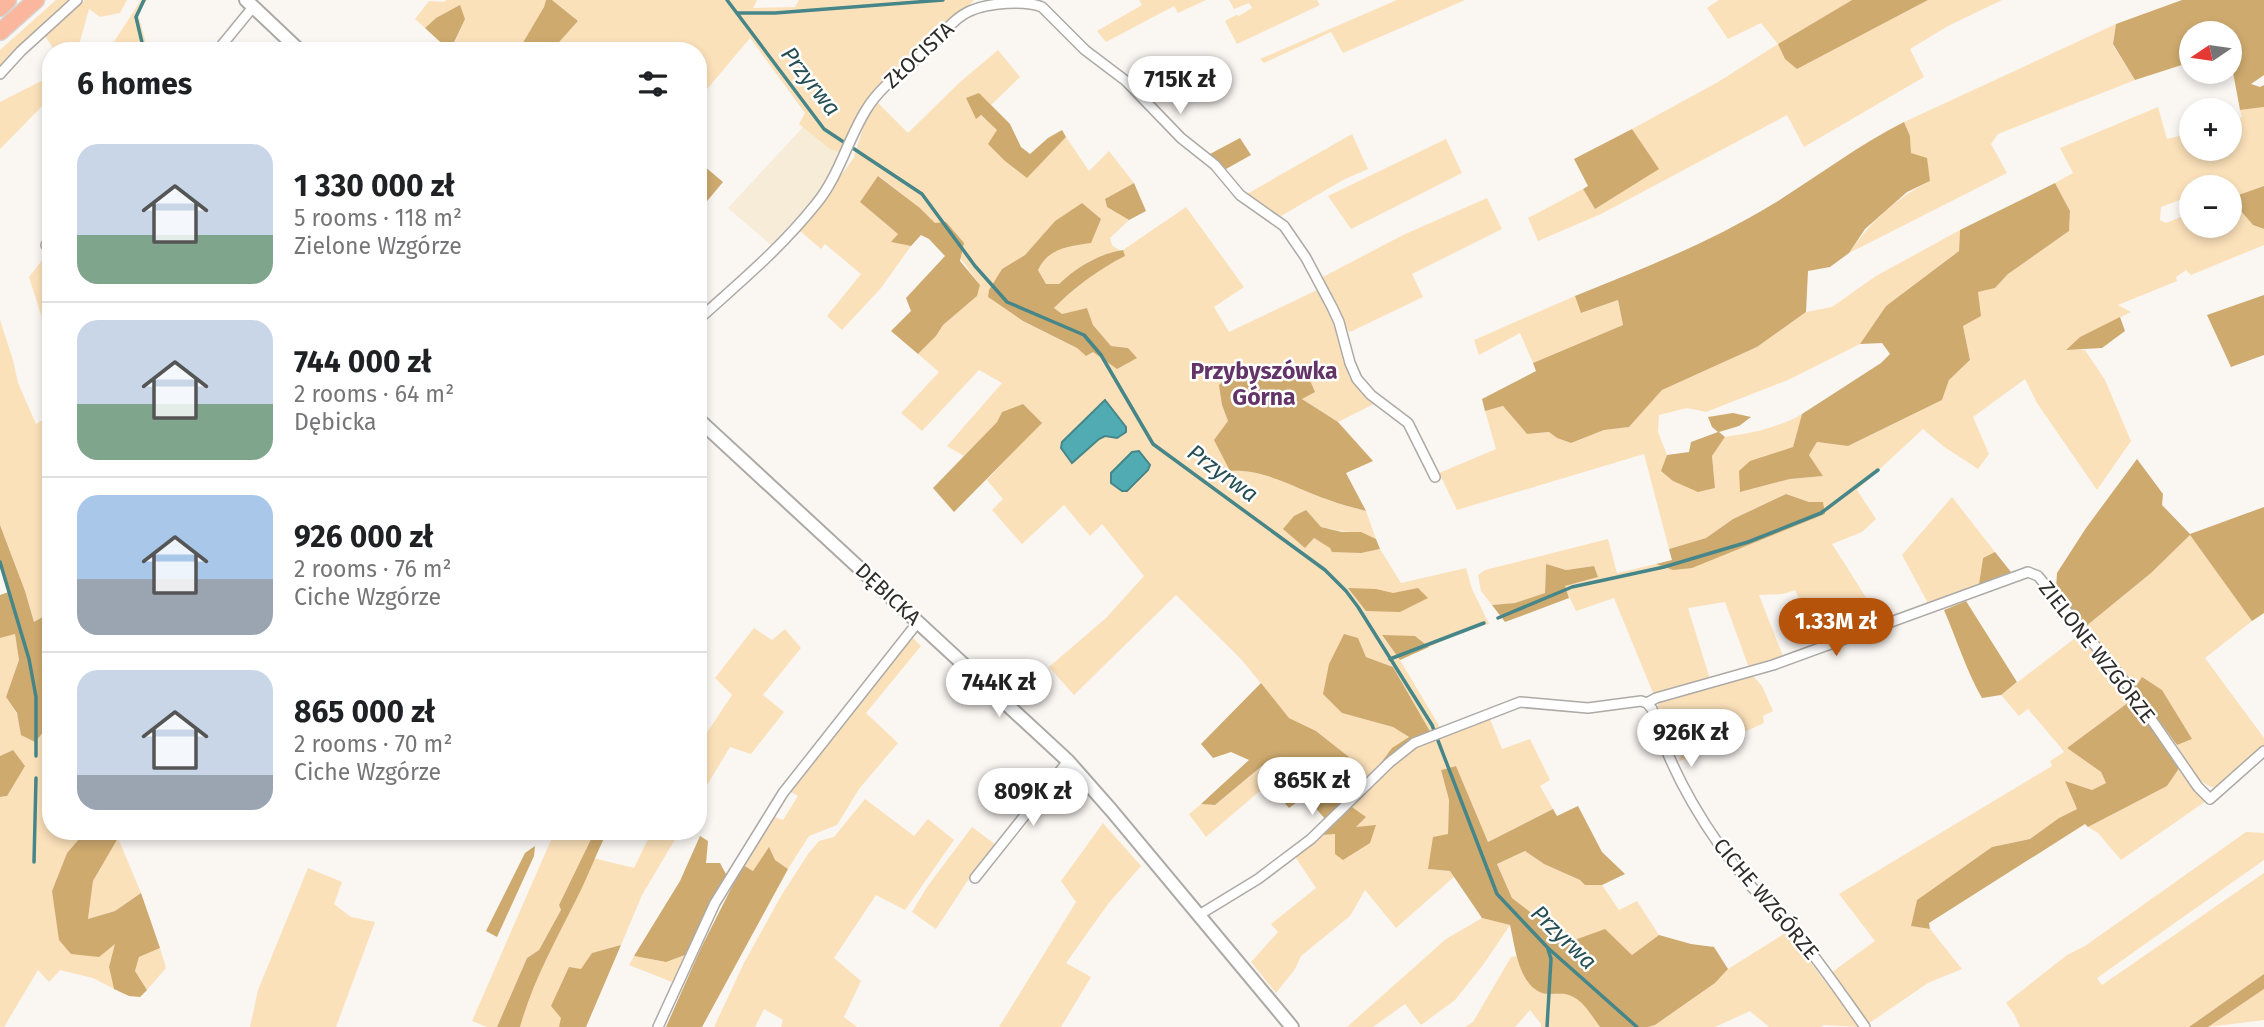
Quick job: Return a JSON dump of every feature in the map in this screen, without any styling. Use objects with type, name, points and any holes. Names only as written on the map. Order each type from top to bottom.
[{"type":"highway","points":[[0,8],[8,0]]},
{"type":"highway","points":[[0,33],[36,0]]},
{"type":"street","points":[[0,74],[21,51],[78,0]]},
{"type":"street","points":[[971,10],[979,0]]},
{"type":"street","name":"ZŁOCISTA","points":[[707,312],[753,273],[800,224],[831,183],[866,110],[896,75],[971,10],[1013,2],[1036,2],[1085,50],[1126,81],[1181,138],[1216,165],[1240,195],[1284,226],[1306,258],[1332,307],[1357,379],[1371,395],[1408,423],[1435,477]]},
{"type":"street","points":[[223,42],[249,4],[290,42]]},
{"type":"street","name":"DĘBICKA","points":[[707,427],[1068,761],[1292,1027]]},
{"type":"street","name":"ZIELONE WZGÓRZE","points":[[1647,703],[1656,698],[1773,665],[2028,572],[2038,576],[2129,687],[2210,799],[2264,751]]},
{"type":"street","points":[[658,1027],[715,903],[783,793],[918,622]]},
{"type":"street","points":[[1199,915],[1285,859],[1327,824],[1403,750],[1430,737],[1520,702],[1588,708],[1632,702],[1647,703]]},
{"type":"street","name":"CICHE WZGÓRZE","points":[[1647,703],[1652,709],[1677,773],[1715,838],[1751,887],[1788,924],[1823,967],[1865,1027]]},
{"type":"street","points":[[975,878],[1068,761]]},
{"type":"shaded area","points":[[56,0],[72,0],[0,69],[0,50]]},
{"type":"shaded area","points":[[85,0],[127,0],[120,13],[100,17],[89,9],[80,42],[49,42],[45,36]]},
{"type":"shaded area","points":[[141,0],[147,0],[138,14],[146,42],[114,42]]},
{"type":"shaded area","points":[[546,0],[523,42],[455,42],[465,19],[436,18],[425,28],[415,19],[429,1]]},
{"type":"shaded area","points":[[546,0],[552,0],[578,21],[559,42],[523,42]]},
{"type":"shaded area","points":[[552,0],[757,0],[753,8],[795,7],[799,0],[974,0],[871,95],[858,116],[843,153],[830,149],[799,124],[805,113],[750,38],[707,89],[707,42],[559,42],[578,21]]},
{"type":"shaded area","points":[[1139,0],[1206,0],[1178,13],[1174,6],[1106,42],[1097,31],[1142,5]]},
{"type":"shaded area","points":[[1229,0],[1317,0],[1320,5],[1237,44],[1225,21],[1252,8],[1249,3],[1234,9]]},
{"type":"shaded area","points":[[1397,0],[1465,0],[1343,53],[1331,32],[1264,63],[1260,59]]},
{"type":"shaded area","points":[[1719,0],[1852,0],[1778,44],[1761,23],[1728,39],[1707,8]]},
{"type":"shaded area","points":[[1852,0],[1928,0],[1797,69],[1785,59],[1778,44]]},
{"type":"shaded area","points":[[1928,0],[2002,0],[1948,26],[1910,49],[1924,77],[1804,147],[1787,115],[1601,214],[1538,241],[1528,218],[1583,189],[1595,209],[1658,169],[1632,129],[1718,82],[1778,44],[1797,69]]},
{"type":"shaded area","points":[[2182,0],[2264,0],[2264,75],[2251,84],[2260,87],[2264,85],[2264,107],[2242,110],[2242,98],[2238,98],[2235,84],[2242,84],[2242,21],[2179,21],[2179,66],[2135,80],[2113,44],[2116,24]]},
{"type":"shaded area","points":[[460,5],[465,19],[454,42],[440,42],[425,28],[436,18]]},
{"type":"shaded area","points":[[2116,24],[2113,45],[2135,80],[1998,134],[1991,144],[2007,173],[1849,253],[1885,211],[1930,181],[1911,153],[1910,136],[1904,122]]},
{"type":"shaded area","points":[[998,50],[1020,77],[991,105],[979,94],[976,118],[980,115],[998,130],[1027,177],[1066,137],[1089,171],[1109,151],[1134,183],[1105,200],[1107,207],[1129,220],[1110,238],[1112,245],[1120,251],[1087,263],[1059,284],[1046,284],[1038,270],[1048,256],[1072,245],[1082,203],[1055,221],[1025,255],[1002,269],[988,297],[1023,321],[1077,348],[1086,356],[1092,352],[1128,348],[1111,346],[1093,325],[1087,308],[1062,314],[1054,308],[1087,279],[1124,256],[1123,250],[1186,207],[1244,287],[1214,307],[1229,332],[1319,289],[1336,329],[1349,377],[1374,404],[1338,422],[1302,399],[1285,372],[1265,366],[1222,405],[1228,421],[1230,471],[1268,476],[1334,502],[1366,511],[1376,539],[1363,534],[1321,527],[1305,548],[1314,538],[1346,551],[1380,549],[1401,583],[1466,568],[1472,589],[1489,624],[1472,628],[1429,647],[1415,636],[1382,636],[1400,660],[1441,729],[1431,733],[1393,667],[1366,657],[1358,638],[1342,713],[1394,727],[1410,738],[1393,751],[1347,797],[1327,776],[1349,757],[1316,731],[1289,718],[1241,659],[1176,595],[1074,695],[1049,667],[1106,618],[1144,576],[1102,524],[1090,536],[1064,505],[1022,544],[992,510],[1003,499],[987,480],[1041,422],[1002,412],[997,422],[964,456],[947,446],[1002,383],[979,370],[922,431],[901,413],[939,372],[918,354],[943,325],[977,296],[980,285],[935,224],[920,208],[879,176],[860,202],[898,234],[892,242],[911,246],[881,288],[842,330],[827,316],[861,274],[825,244],[821,249],[800,231],[853,159],[867,116],[877,102],[908,133],[959,83]]},
{"type":"shaded area","points":[[42,81],[42,106],[0,149],[0,102]]},
{"type":"shaded area","points":[[979,93],[1010,124],[1021,147],[1030,154],[1062,130],[1066,137],[1027,178],[988,144],[997,130],[981,115],[976,119],[966,98]]},
{"type":"shaded area","points":[[2158,107],[2167,139],[2179,136],[2179,161],[2242,161],[2242,110],[2264,107],[2264,186],[2242,194],[2242,175],[2179,175],[2179,200],[2161,207],[2160,220],[2166,223],[2179,218],[2179,238],[2242,238],[2242,212],[2253,225],[2264,229],[2264,245],[2191,275],[2186,270],[2176,277],[2177,281],[2118,305],[2131,312],[2080,337],[2067,349],[2085,350],[2105,380],[2131,441],[2097,490],[2037,403],[2025,379],[1973,417],[1989,454],[1978,469],[1923,429],[1857,490],[1876,519],[1862,532],[1832,544],[1881,621],[1820,642],[1795,590],[1783,594],[1759,595],[1783,656],[1749,668],[1725,602],[1688,608],[1710,679],[1653,693],[1614,598],[1576,611],[1564,586],[1597,577],[1594,566],[1566,570],[1546,564],[1545,593],[1515,603],[1492,605],[1481,591],[1478,575],[1485,570],[1608,539],[1617,573],[1656,564],[1673,570],[1745,546],[1825,514],[1809,502],[1786,494],[1733,519],[1706,538],[1669,549],[1644,454],[1457,510],[1439,473],[1496,449],[1485,411],[1503,406],[1527,434],[1550,432],[1571,443],[1604,430],[1629,427],[1662,390],[1757,347],[1806,312],[1832,307],[1876,276],[1960,230],[1959,251],[1886,306],[1860,344],[1788,380],[1706,412],[1687,408],[1659,415],[1658,432],[1667,455],[1662,471],[1715,488],[1712,456],[1725,437],[1765,429],[1802,414],[1793,447],[1776,454],[1740,492],[1790,479],[1823,476],[1809,455],[1817,442],[1848,446],[1942,400],[1949,380],[1970,360],[1963,326],[1977,292],[1995,288],[2008,274],[2069,231],[2070,211],[2055,183],[2073,173],[2060,148]]},
{"type":"shaded area","points":[[1904,122],[1910,136],[1911,153],[1927,158],[1930,181],[1907,192],[1865,229],[1849,253],[1830,267],[1808,271],[1806,312],[1757,347],[1662,390],[1629,427],[1604,430],[1571,443],[1549,432],[1527,434],[1503,406],[1485,411],[1482,399],[1536,371],[1533,363],[1623,325],[1618,300],[1581,313],[1575,296],[1725,231]]},
{"type":"shaded area","points":[[803,127],[843,153],[815,197],[771,245],[728,208]]},
{"type":"shaded area","points":[[1632,129],[1659,169],[1595,209],[1583,189],[1588,186],[1574,159]]},
{"type":"shaded area","points":[[1352,134],[1368,169],[1343,180],[1281,216],[1247,194]]},
{"type":"shaded area","points":[[1240,138],[1251,155],[1226,169],[1210,154]]},
{"type":"shaded area","points":[[1446,139],[1462,173],[1351,229],[1328,196]]},
{"type":"shaded area","points":[[707,169],[723,182],[707,201]]},
{"type":"shaded area","points":[[878,176],[935,223],[946,222],[964,243],[960,261],[980,285],[977,296],[943,325],[918,354],[891,331],[911,311],[906,298],[945,256],[929,239],[921,235],[911,246],[891,242],[898,234],[860,202]]},
{"type":"shaded area","points":[[1134,183],[1146,211],[1129,220],[1107,207],[1105,199]]},
{"type":"shaded area","points":[[2055,183],[2070,211],[2069,231],[2008,274],[1995,288],[1978,292],[1981,316],[1963,326],[1970,360],[1949,380],[1942,400],[1848,446],[1817,442],[1809,455],[1823,476],[1790,479],[1740,492],[1739,471],[1750,461],[1793,447],[1802,414],[1881,363],[1890,354],[1882,343],[1860,344],[1886,306],[1959,251],[1960,230]]},
{"type":"shaded area","points":[[2264,186],[2264,229],[2253,225],[2242,212],[2242,194]]},
{"type":"shaded area","points":[[1487,198],[1502,229],[1412,274],[1423,297],[1350,332],[1347,329],[1321,278],[1403,235]]},
{"type":"shaded area","points":[[1082,203],[1101,219],[1091,243],[1067,247],[1053,253],[1038,270],[1046,284],[1059,284],[1088,262],[1123,250],[1125,256],[1088,279],[1054,308],[1062,314],[1087,308],[1093,325],[1111,346],[1128,348],[1137,358],[1117,369],[1093,352],[1086,356],[1077,348],[1023,321],[988,297],[989,290],[1002,269],[1025,255],[1055,221]]},
{"type":"shaded area","points":[[42,260],[42,318],[29,277]]},
{"type":"shaded area","points":[[2264,295],[2264,355],[2231,367],[2207,315]]},
{"type":"shaded area","points":[[1575,296],[1582,313],[1618,300],[1623,325],[1533,363],[1520,333],[1479,355],[1474,340]]},
{"type":"shaded area","points":[[2120,317],[2125,331],[2102,348],[2066,350],[2080,337]]},
{"type":"shaded area","points":[[0,320],[18,383],[36,424],[42,420],[42,617],[34,622],[0,525]]},
{"type":"shaded area","points":[[1265,366],[1285,372],[1305,369],[1315,392],[1302,399],[1338,422],[1373,461],[1346,473],[1366,511],[1334,502],[1268,476],[1230,471],[1214,440],[1228,421],[1219,385],[1229,375]]},
{"type":"shaded area","points":[[1023,404],[1042,423],[954,512],[933,488],[997,422],[1002,412]]},
{"type":"shaded area","points":[[1733,413],[1751,417],[1739,426],[1719,432],[1725,437],[1712,456],[1715,488],[1698,492],[1673,481],[1661,471],[1667,455],[1689,452],[1691,442],[1718,432],[1712,427],[1708,417]]},
{"type":"shaded area","points":[[2137,459],[2163,494],[2162,505],[2190,534],[2264,507],[2264,613],[2252,621],[2190,535],[2151,573],[2085,627],[2056,589],[2057,573],[2086,528]]},
{"type":"shaded area","points":[[1786,494],[1809,502],[1823,502],[1825,514],[1692,568],[1673,570],[1656,564],[1672,560],[1669,549],[1706,538],[1733,519]]},
{"type":"shaded area","points":[[1952,497],[1995,552],[1983,558],[1979,584],[1929,605],[1902,555]]},
{"type":"shaded area","points":[[1306,510],[1321,527],[1342,532],[1361,532],[1376,539],[1380,549],[1361,553],[1332,552],[1314,538],[1305,548],[1283,529],[1294,516]]},
{"type":"shaded area","points":[[0,525],[34,622],[42,617],[42,734],[35,742],[21,735],[17,713],[6,697],[19,660],[15,634],[0,638],[0,595],[9,592],[0,567]]},
{"type":"shaded area","points":[[2190,535],[2252,621],[2205,658],[2264,738],[2264,745],[2215,788],[2197,777],[2177,745],[2192,739],[2135,688],[2085,627],[2151,573]]},
{"type":"shaded area","points":[[1995,552],[2011,572],[1979,584],[1983,558]]},
{"type":"shaded area","points":[[1546,564],[1566,570],[1594,566],[1598,577],[1565,586],[1569,598],[1505,622],[1492,605],[1515,603],[1545,593]]},
{"type":"shaded area","points":[[1348,588],[1393,593],[1418,588],[1428,598],[1400,612],[1366,611]]},
{"type":"shaded area","points":[[1966,601],[2017,682],[2001,695],[1982,698],[1944,610]]},
{"type":"shaded area","points":[[754,628],[772,640],[785,629],[801,648],[763,695],[784,712],[751,754],[730,747],[707,785],[707,732],[732,695],[715,678]]},
{"type":"shaded area","points":[[15,634],[19,660],[6,697],[35,742],[42,734],[42,840],[78,840],[67,853],[52,891],[116,943],[109,967],[114,989],[93,978],[60,970],[49,982],[38,970],[4,1027],[0,1027],[0,797],[7,796],[13,750],[0,756],[0,638]]},
{"type":"shaded area","points":[[1344,634],[1358,638],[1366,657],[1393,667],[1431,733],[1392,755],[1377,768],[1392,748],[1409,737],[1393,727],[1342,713],[1323,694],[1329,664]]},
{"type":"shaded area","points":[[1382,635],[1415,636],[1429,647],[1400,660]]},
{"type":"shaded area","points":[[2079,635],[2133,699],[2067,748],[2101,772],[2106,783],[2092,790],[2066,782],[2077,809],[2030,839],[1992,847],[1917,900],[1911,926],[1930,929],[1962,969],[1928,983],[1868,1024],[1832,972],[1875,941],[1839,894],[2052,766],[2050,761],[2064,752],[2062,749],[2028,709],[2019,716],[2001,695]]},
{"type":"shaded area","points":[[911,636],[921,646],[866,713],[898,743],[859,789],[837,825],[809,836],[788,869],[775,860],[753,871],[743,865],[772,816],[783,820],[798,796],[791,792],[791,786]]},
{"type":"shaded area","points":[[1753,676],[1762,686],[1773,711],[1763,716],[1764,723],[1678,762],[1681,755],[1679,748],[1672,748],[1657,708],[1660,701]]},
{"type":"shaded area","points":[[2142,677],[2162,690],[2192,739],[2177,745],[2135,688]]},
{"type":"shaded area","points":[[1261,683],[1289,718],[1316,731],[1349,757],[1328,776],[1347,797],[1326,820],[1305,796],[1289,808],[1268,784],[1273,766],[1262,766],[1215,805],[1201,804],[1249,760],[1231,752],[1213,758],[1201,744]]},
{"type":"shaded area","points":[[2133,699],[2180,767],[2167,786],[2088,827],[2085,824],[1929,923],[1930,929],[1911,926],[1917,900],[1992,847],[2030,839],[2077,809],[2065,781],[2092,790],[2106,783],[2101,772],[2067,748]]},
{"type":"shaded area","points":[[1490,719],[1502,749],[1530,739],[1550,780],[1540,786],[1553,809],[1488,842],[1456,766],[1441,770],[1449,800],[1448,834],[1429,869],[1450,871],[1455,876],[1396,928],[1365,890],[1350,916],[1301,956],[1295,969],[1276,993],[1251,962],[1278,932],[1271,924],[1316,888],[1294,855],[1323,835],[1355,828],[1366,817],[1352,807],[1391,765],[1410,750]]},
{"type":"shaded area","points":[[13,750],[25,766],[7,796],[0,797],[0,756]]},
{"type":"shaded area","points":[[1263,766],[1274,766],[1268,784],[1206,837],[1189,814],[1201,804],[1215,805]]},
{"type":"shaded area","points":[[1456,766],[1488,842],[1553,809],[1557,816],[1578,806],[1602,852],[1625,874],[1602,885],[1585,885],[1525,851],[1497,864],[1512,898],[1569,942],[1605,929],[1632,955],[1659,935],[1714,947],[1728,969],[1715,983],[1655,1025],[1648,1027],[1600,1027],[1585,1007],[1571,996],[1542,993],[1534,988],[1519,964],[1510,925],[1482,918],[1450,871],[1428,869],[1433,837],[1448,834],[1449,800],[1441,770]]},
{"type":"shaded area","points":[[2180,767],[2206,801],[2121,860],[2098,833],[2088,827],[2167,786]]},
{"type":"shaded area","points":[[865,799],[914,836],[928,819],[954,840],[905,910],[876,895],[834,958],[861,981],[844,1017],[857,1027],[781,1027],[783,1020],[764,1009],[755,1027],[714,1027],[744,963],[808,854],[819,841],[834,837]]},
{"type":"shaded area","points":[[1352,807],[1366,817],[1356,827],[1376,825],[1370,843],[1343,860],[1335,854],[1335,834],[1323,835]]},
{"type":"shaded area","points":[[1103,823],[1141,866],[1108,904],[1066,963],[1091,977],[1061,1027],[999,1027],[1076,902],[1061,881]]},
{"type":"shaded area","points":[[972,827],[996,845],[970,877],[936,929],[912,912],[927,887]]},
{"type":"shaded area","points":[[2246,832],[2264,833],[2264,860],[2097,978],[2102,985],[2264,873],[2264,974],[2189,1027],[2020,1027],[2006,1003],[2067,955],[2085,946]]},
{"type":"shaded area","points":[[78,840],[117,840],[93,881],[88,919],[115,911],[141,893],[160,948],[139,957],[135,971],[147,990],[140,997],[129,996],[114,989],[109,967],[115,944],[99,957],[71,954],[59,940],[52,891],[67,853]]},
{"type":"shaded area","points":[[119,840],[141,893],[115,911],[88,919],[93,881]]},
{"type":"shaded area","points":[[551,840],[591,840],[559,905],[561,910],[539,950],[527,958],[497,1027],[487,1027],[472,1021]]},
{"type":"shaded area","points":[[591,840],[604,840],[538,978],[520,1027],[497,1027],[527,958],[539,950],[561,910],[559,905]]},
{"type":"shaded area","points":[[648,840],[675,840],[642,895],[621,945],[592,953],[559,1027],[520,1027],[535,983],[593,858],[634,868]]},
{"type":"shaded area","points":[[698,840],[708,841],[706,863],[720,863],[727,876],[685,955],[666,962],[634,956],[680,881]]},
{"type":"shaded area","points":[[535,846],[534,856],[497,937],[486,931],[525,853]]},
{"type":"shaded area","points":[[769,847],[775,860],[788,869],[702,1027],[666,1027],[701,948],[743,865],[753,871]]},
{"type":"shaded area","points":[[1525,851],[1585,885],[1602,885],[1619,910],[1637,901],[1659,935],[1632,955],[1569,942],[1512,898],[1497,864]]},
{"type":"shaded area","points":[[308,868],[342,882],[334,904],[351,917],[375,922],[336,1027],[250,1027],[258,990]]},
{"type":"shaded area","points":[[1482,918],[1510,925],[1455,1000],[1421,1025],[1405,1004],[1373,1027],[1347,1027],[1446,939]]},
{"type":"shaded area","points":[[1787,932],[1860,1027],[1769,1027],[1750,1011],[1715,1027],[1648,1027],[1655,1025],[1715,983],[1728,969]]},
{"type":"shaded area","points":[[621,945],[586,1027],[559,1027],[561,1018],[551,1006],[569,967],[581,969],[592,953]]},
{"type":"shaded area","points":[[160,948],[166,968],[147,990],[135,971],[139,957]]},
{"type":"shaded area","points":[[685,955],[672,982],[629,965],[634,956],[665,962]]},
{"type":"shaded area","points":[[1516,956],[1528,982],[1542,993],[1568,994],[1582,1001],[1600,1027],[1541,1027],[1530,1010],[1515,1027],[1465,1027],[1473,1022],[1511,957]]},
{"type":"shaded area","points":[[2264,974],[2264,989],[2208,1027],[2189,1027]]},
{"type":"shaded area","points":[[2264,989],[2264,1020],[2208,1027]]},
{"type":"water","points":[[1105,400],[1126,427],[1126,432],[1117,438],[1105,436],[1099,439],[1072,463],[1061,448],[1062,442]]},
{"type":"water","points":[[1139,451],[1150,465],[1148,470],[1127,491],[1122,491],[1111,483],[1111,473],[1132,452]]},
{"type":"waterway","points":[[142,42],[136,17],[144,0]]},
{"type":"waterway","name":"Przyrwa","points":[[727,0],[824,129],[922,194],[975,266],[1007,302],[1084,335],[1101,355],[1153,444],[1325,570],[1346,591],[1432,725],[1497,894],[1548,948],[1637,1027]]},
{"type":"waterway","points":[[737,13],[775,13],[943,0]]},
{"type":"waterway","points":[[1498,618],[1572,587],[1664,567],[1748,542],[1821,513],[1878,470]]},
{"type":"waterway","points":[[0,562],[29,659],[36,697],[36,756]]},
{"type":"waterway","points":[[1390,659],[1484,623]]},
{"type":"waterway","points":[[34,862],[36,778]]},
{"type":"waterway","points":[[1547,1027],[1551,959],[1548,949]]},
{"type":"district","name":"Przybyszówka Górna","points":[[1264,384]]}]
